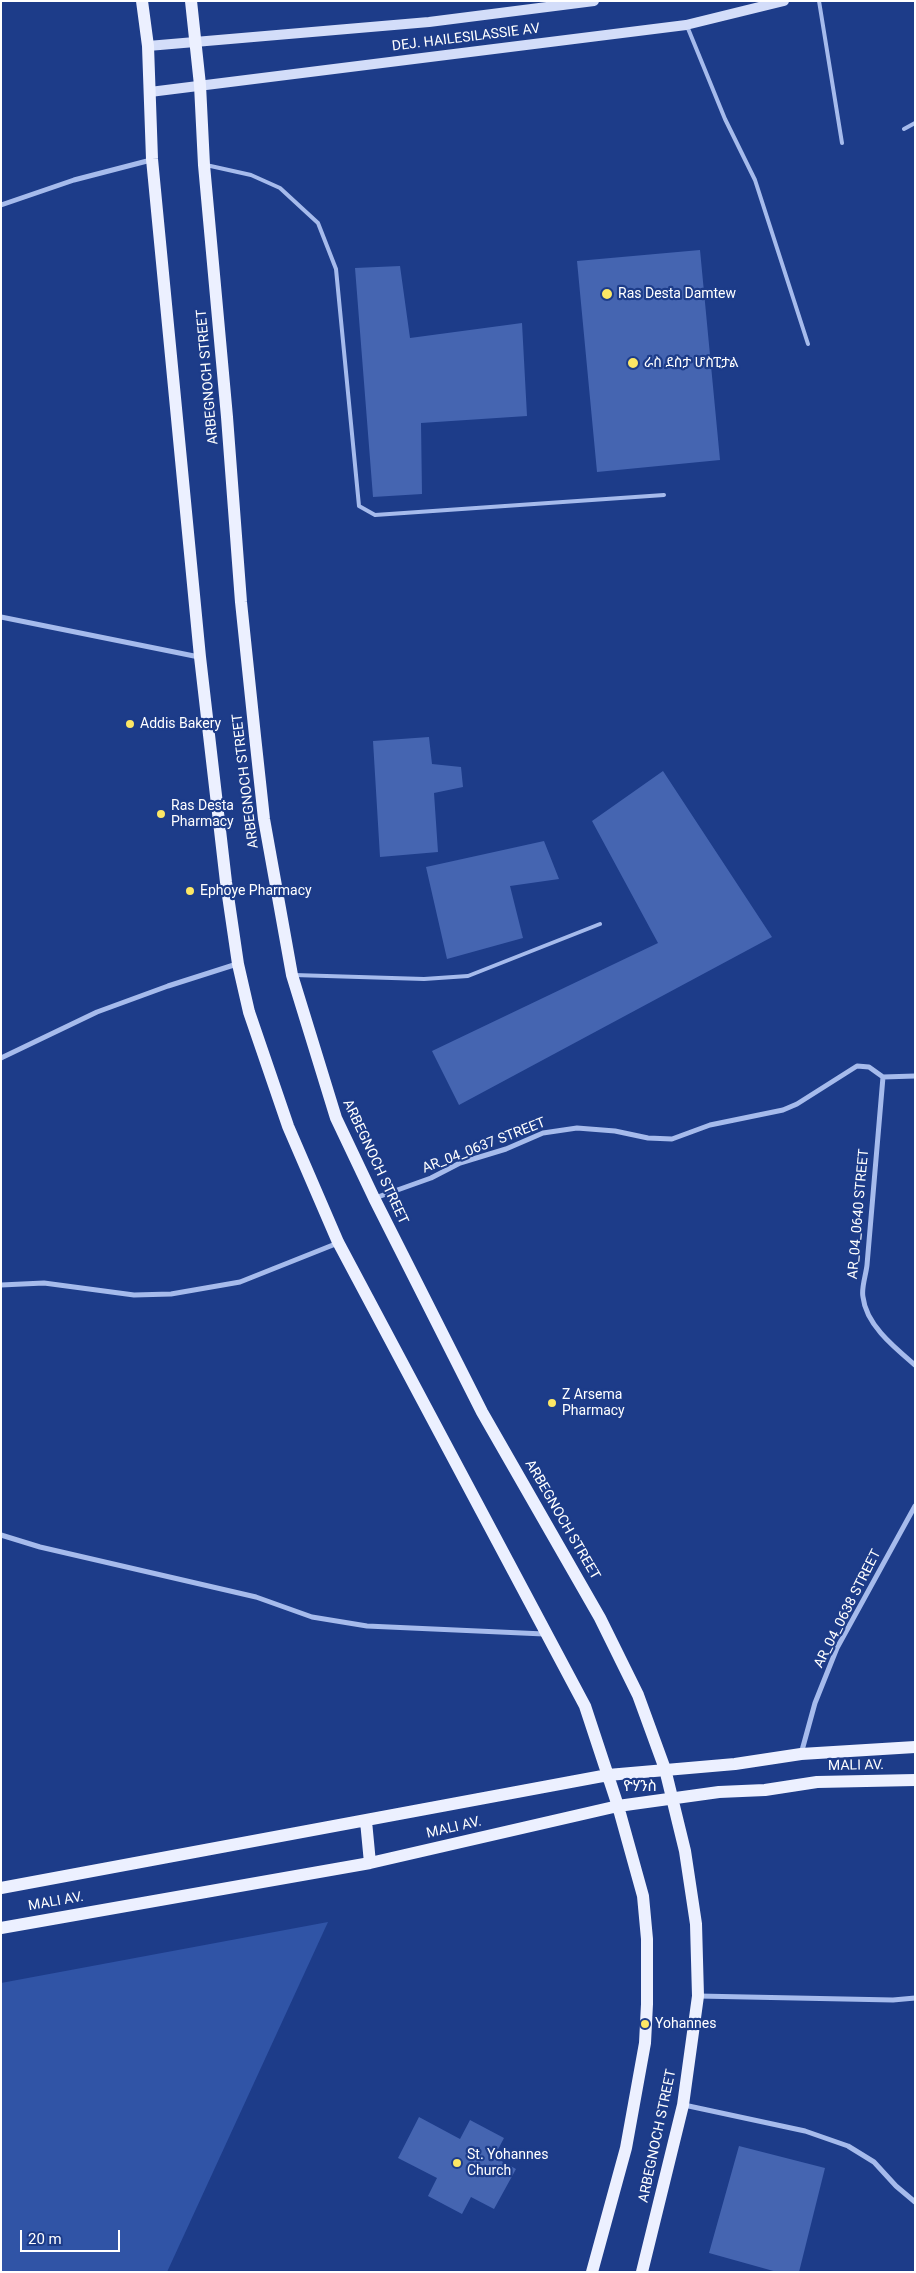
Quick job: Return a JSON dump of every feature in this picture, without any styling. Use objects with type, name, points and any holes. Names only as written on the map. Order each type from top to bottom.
[{"type":"main road","name":"ARBEGNOCH STREET","points":[[142,1],[148,46],[152,159],[200,657],[226,882],[238,964],[248,1012],[266,1068],[288,1126],[338,1242],[585,1706],[618,1806],[643,1896],[647,1939],[645,2043],[626,2148],[592,2272]]},
{"type":"main road","name":"ARBEGNOCH STREET","points":[[191,1],[200,84],[204,165],[255,736],[266,829],[292,975],[336,1118],[374,1198],[482,1412],[600,1618],[638,1695],[665,1769],[674,1799],[685,1851],[696,1924],[698,1996],[683,2105],[642,2272]]},
{"type":"main road","name":"DEJ. HAILESILASSIE AV","points":[[148,46],[429,22],[594,1]]},
{"type":"main road","name":"DEJ. HAILESILASSIE AV","points":[[150,92],[200,84],[686,25],[784,1]]},
{"type":"main road","name":"MALI AV.","points":[[1,1888],[608,1775],[735,1764],[801,1754],[915,1747]]},
{"type":"main road","name":"MALI AV.","points":[[1,1928],[370,1863],[618,1806],[720,1792],[765,1790],[817,1782],[915,1780]]},
{"type":"main road","points":[[366,1821],[370,1863]]},
{"type":"street","points":[[1,205],[74,180],[152,159]]},
{"type":"street","points":[[1,617],[200,657]]},
{"type":"street","points":[[1,1058],[97,1012],[168,986],[238,964]]},
{"type":"street","name":"AR_04_0637 STREET","points":[[374,1198],[431,1178],[460,1163],[506,1149],[543,1133],[577,1128],[648,1138],[672,1139],[710,1125],[783,1110],[797,1104],[857,1066],[869,1066],[883,1077]]},
{"type":"street","points":[[883,1077],[915,1076]]},
{"type":"street","name":"AR_04_0640 STREET","points":[[883,1077],[867,1266],[862,1296],[868,1314],[878,1329],[915,1365]]},
{"type":"street","points":[[1,1285],[44,1283],[134,1295],[171,1294],[240,1282],[338,1242]]},
{"type":"street","name":"AR_04_0638 STREET","points":[[801,1754],[815,1703],[837,1648],[915,1506]]},
{"type":"street","points":[[1,1535],[40,1547],[256,1597],[312,1617],[367,1626],[545,1634]]},
{"type":"street","points":[[698,1996],[893,2000],[915,1998]]},
{"type":"street","points":[[683,2105],[804,2131],[848,2146],[874,2162],[896,2186],[915,2202]]},
{"type":"lane","points":[[819,1],[842,143]]},
{"type":"lane","points":[[686,25],[725,120],[755,180],[808,344]]},
{"type":"lane","points":[[904,129],[915,123]]},
{"type":"lane","points":[[204,165],[251,175],[280,188],[318,223],[336,269],[359,506],[375,515],[664,495]]},
{"type":"lane","points":[[292,975],[424,979],[468,976],[600,924]]},
{"type":"shaded area","points":[[328,1922],[167,2272],[1,2272],[1,1983]]},
{"type":"building","points":[[700,250],[720,460],[597,472],[577,261]]},
{"type":"building","points":[[400,266],[410,338],[522,323],[527,416],[421,423],[422,494],[373,497],[355,268]]},
{"type":"building","points":[[429,737],[432,764],[461,767],[463,787],[434,793],[438,852],[380,857],[373,741]]},
{"type":"building","points":[[663,771],[772,937],[459,1105],[432,1051],[658,943],[592,821]]},
{"type":"building","points":[[544,841],[559,879],[510,886],[523,938],[447,959],[426,867]]},
{"type":"building","name":"St. Yohannes Church","points":[[419,2117],[460,2139],[470,2120],[504,2138],[494,2157],[516,2169],[494,2209],[471,2197],[462,2214],[428,2196],[437,2178],[398,2158]]},
{"type":"building","points":[[739,2146],[825,2168],[799,2272],[777,2272],[709,2253]]},
{"type":"place","name":"Ras Desta Damtew","points":[[607,294]]},
{"type":"place","name":"ራስ ደስታ ሆስፒታል","points":[[633,363]]},
{"type":"place","name":"Addis Bakery","points":[[130,724]]},
{"type":"place","name":"Ras Desta Pharmacy","points":[[161,814]]},
{"type":"place","name":"Ephoye Pharmacy","points":[[190,891]]},
{"type":"place","name":"Z Arsema Pharmacy","points":[[552,1403]]},
{"type":"place","name":"Yohannes","points":[[645,2024]]},
{"type":"place","name":"St. Yohannes Church","points":[[457,2163]]},
{"type":"district","name":"ዮሃንስ","points":[[640,1787]]}]
